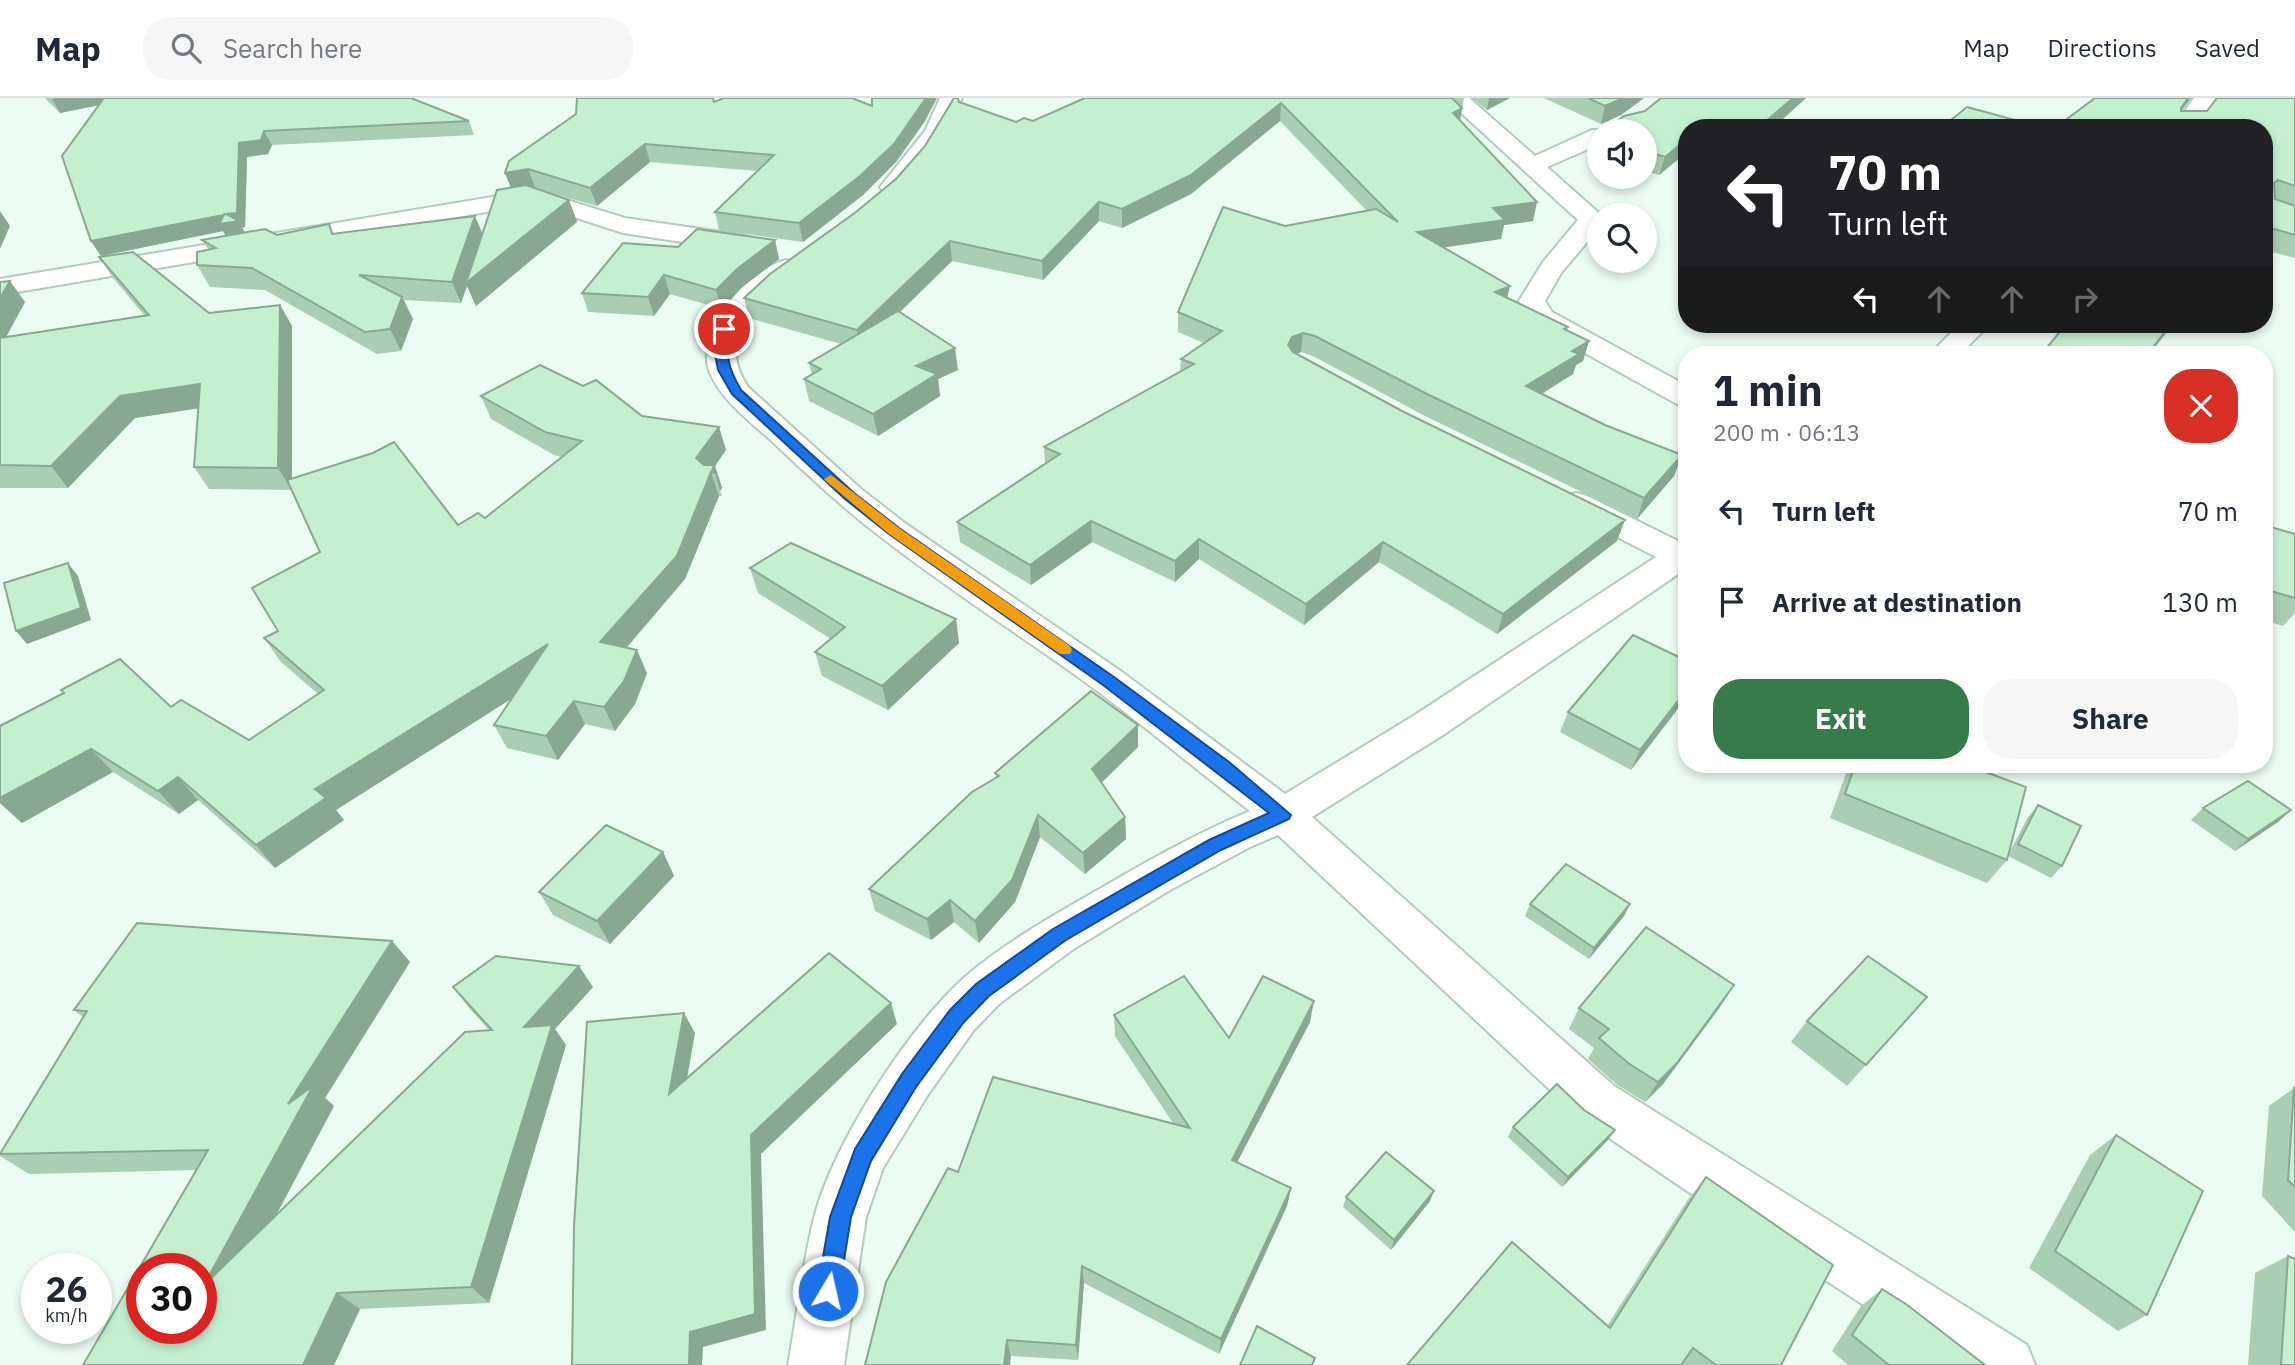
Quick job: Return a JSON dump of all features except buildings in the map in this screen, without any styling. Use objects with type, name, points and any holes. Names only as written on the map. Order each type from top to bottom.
[{"type":"street","points":[[876,202],[935,133],[951,98]]},
{"type":"street","points":[[1456,98],[1516,148],[1531,166],[1591,219],[1588,228],[1539,285],[1532,301],[1541,317],[1678,393]]},
{"type":"street","points":[[2189,119],[2204,98]]},
{"type":"street","points":[[1531,166],[1587,141]]},
{"type":"street","points":[[0,287],[534,197],[607,222],[640,229],[809,253],[767,282],[724,329],[721,354],[723,370],[736,392],[850,496],[894,531],[1109,681],[1283,815],[1597,1102],[1708,1176],[2007,1365]]},
{"type":"street","points":[[1953,346],[1966,333]]},
{"type":"street","points":[[1546,488],[1678,551]]},
{"type":"street","points":[[816,1365],[840,1217],[862,1156],[909,1080],[957,1016],[983,990],[1059,935],[1155,878],[1235,835],[1283,815],[1429,725],[1678,558]]},
{"type":"slow traffic","points":[[831,479],[894,531],[1065,650]]},
{"type":"route","points":[[724,329],[721,354],[723,370],[736,392],[850,496],[894,531],[1109,681],[1283,815],[1215,845],[1059,935],[983,990],[957,1016],[909,1080],[862,1156],[840,1217],[828,1291]]}]
